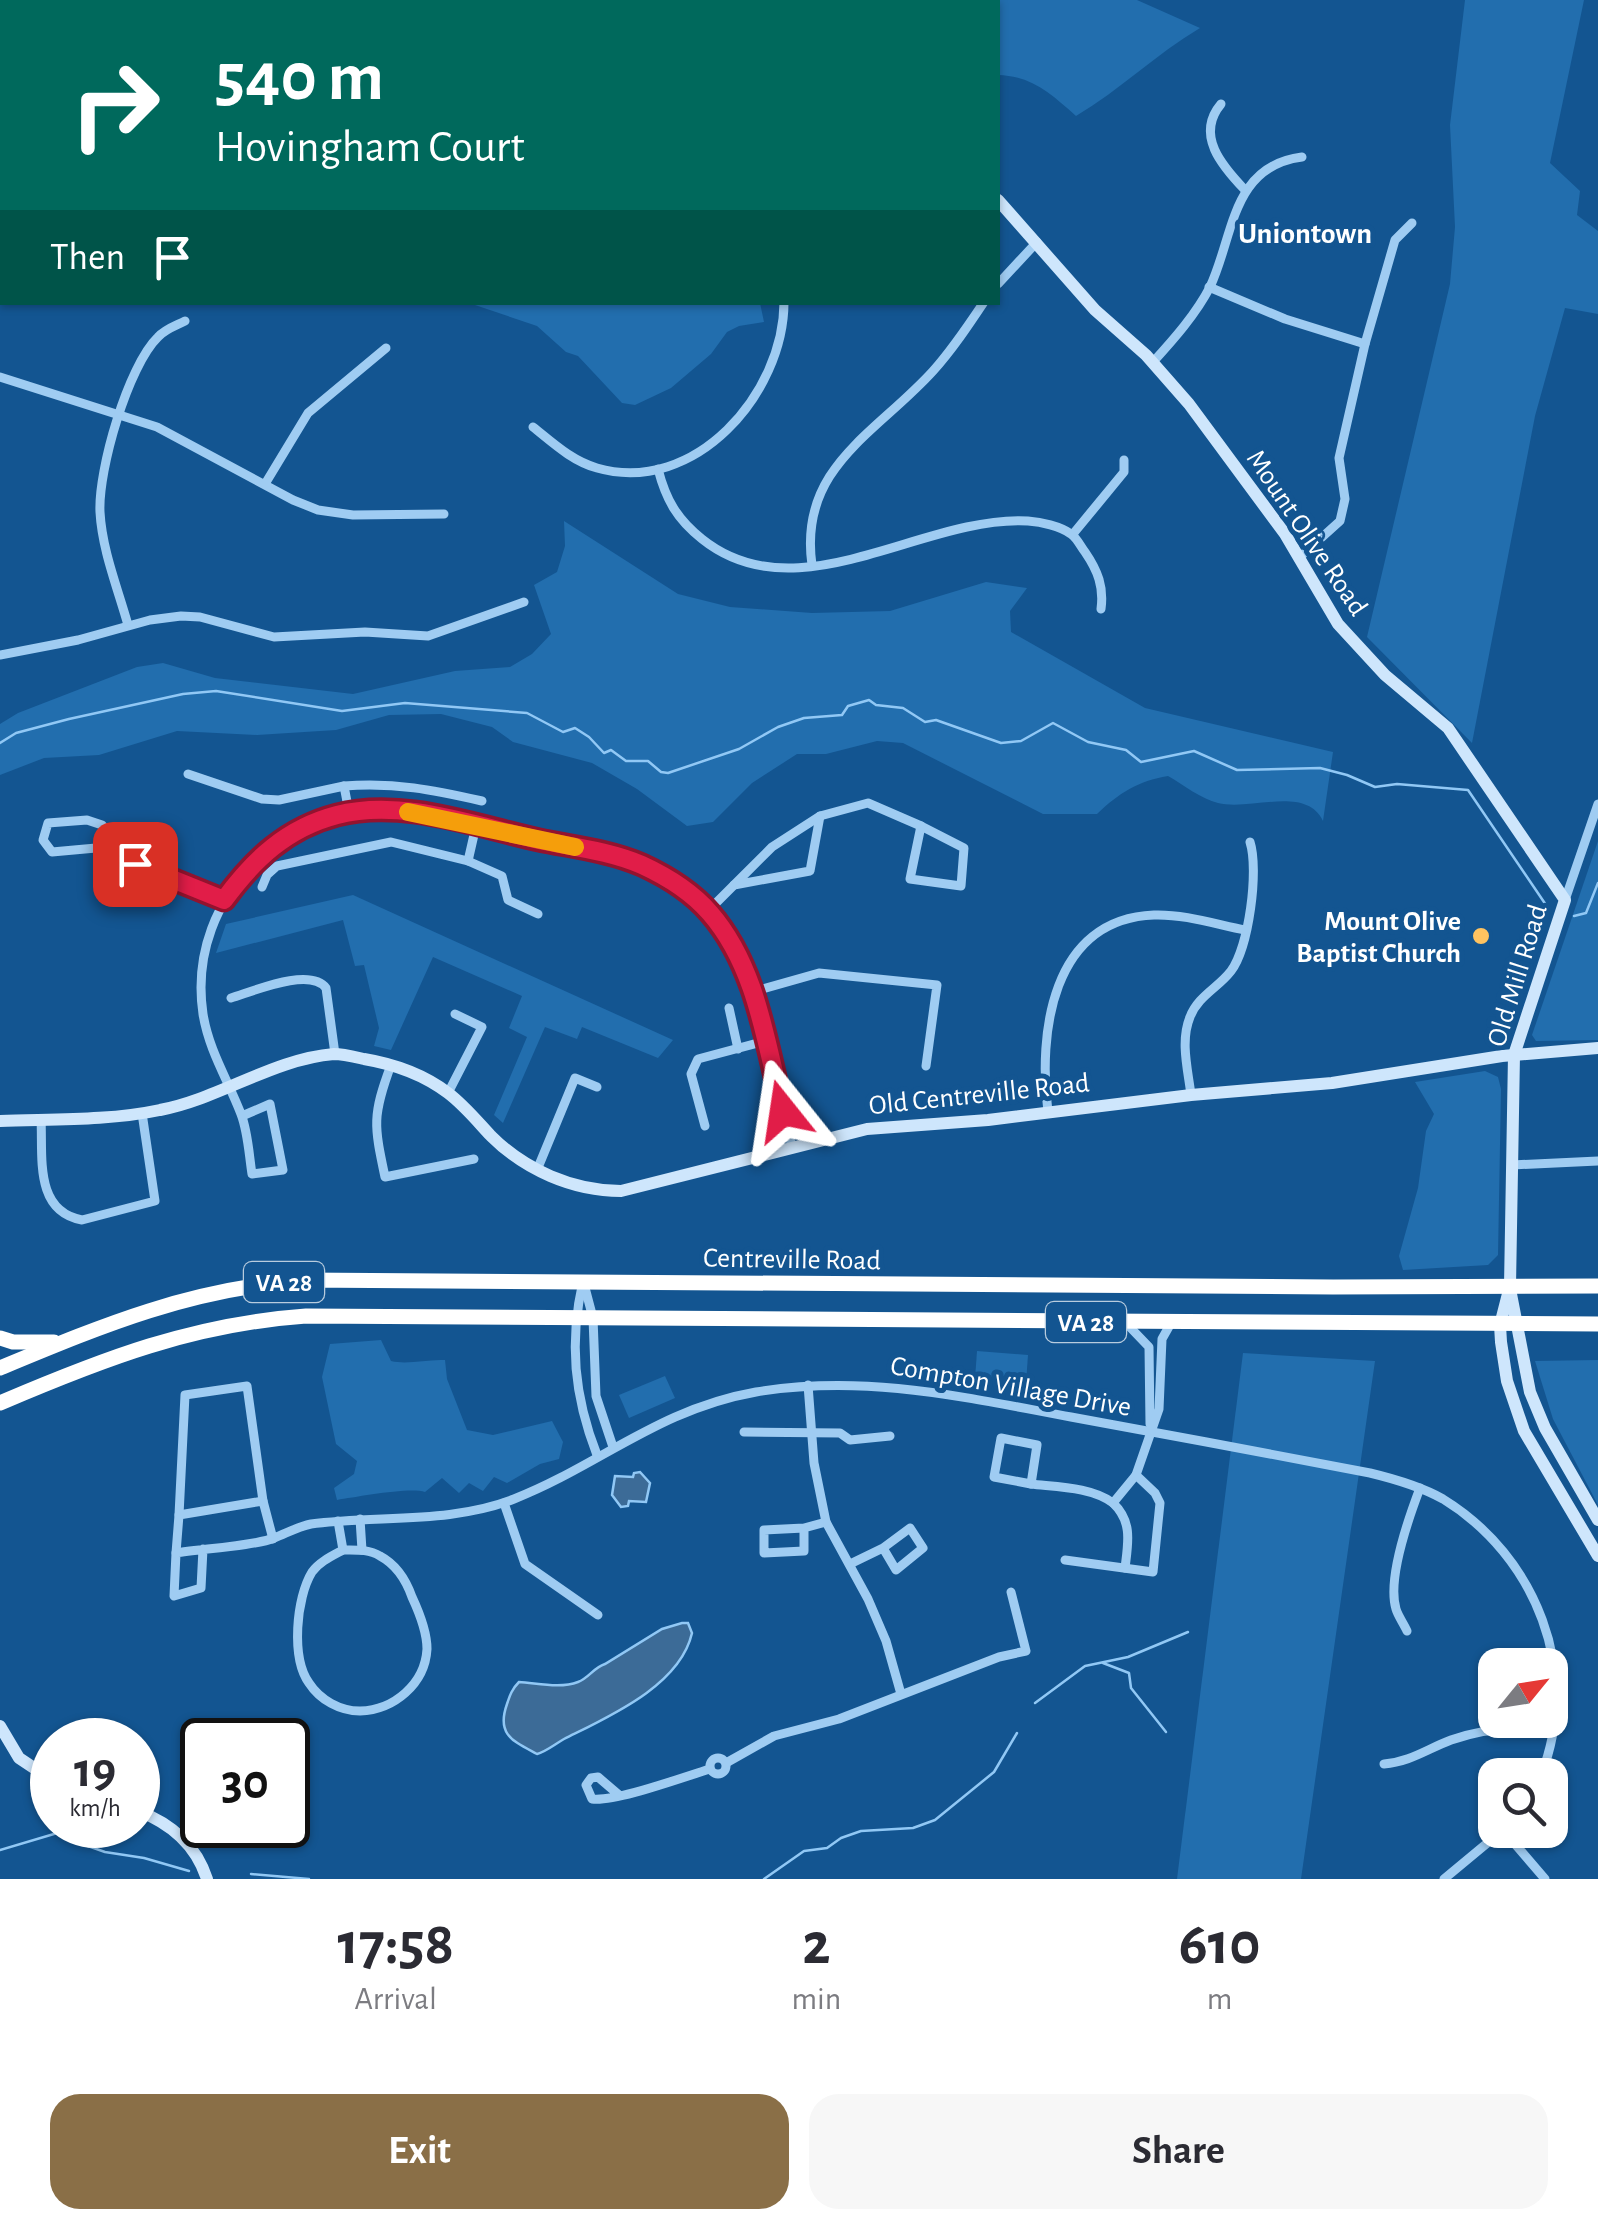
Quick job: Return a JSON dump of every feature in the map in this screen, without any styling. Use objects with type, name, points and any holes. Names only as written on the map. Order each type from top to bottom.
[{"type":"highway","name":"Centreville Road","points":[[0,1368],[151,1308],[270,1283],[372,1279],[1598,1286]]},
{"type":"highway","name":"VA 28","points":[[0,1403],[125,1351],[222,1326],[306,1316],[1598,1324]]},
{"type":"highway","points":[[0,1338],[13,1342],[62,1342]]},
{"type":"street","points":[[1222,104],[1212,116],[1210,138],[1222,165],[1244,190]]},
{"type":"street","points":[[1153,362],[1184,327],[1210,287],[1244,190],[1270,167],[1302,157]]},
{"type":"street","name":"Mount Olive Road","points":[[1000,202],[1095,310],[1153,362],[1188,404],[1300,557],[1348,636],[1448,728],[1565,900]]},
{"type":"street","points":[[1300,557],[1340,521],[1345,499],[1338,458],[1365,344],[1394,240],[1412,223]]},
{"type":"street","points":[[1000,282],[1036,242]]},
{"type":"street","points":[[1210,287],[1285,319],[1365,344]]},
{"type":"street","points":[[533,427],[594,468],[624,472],[658,469],[707,446],[750,404],[775,357],[784,305]]},
{"type":"street","points":[[812,565],[811,526],[817,502],[836,465],[855,442],[932,372],[982,305]]},
{"type":"street","points":[[128,625],[104,538],[100,510],[102,478],[134,373],[162,332],[184,321]]},
{"type":"street","points":[[266,484],[308,414],[386,348]]},
{"type":"street","points":[[0,377],[157,426],[302,504],[334,513],[444,514]]},
{"type":"street","points":[[1072,534],[1124,472],[1124,460]]},
{"type":"street","points":[[658,469],[675,513],[719,552],[761,566],[812,565],[860,558],[984,522],[1040,522],[1072,534],[1104,589],[1100,609]]},
{"type":"street","points":[[0,656],[181,616],[200,617],[274,637],[365,632],[414,637],[438,633],[524,602]]},
{"type":"street","points":[[188,774],[262,799],[279,800],[344,786],[386,783],[482,801]]},
{"type":"street","points":[[344,786],[349,812]]},
{"type":"street","points":[[708,910],[772,847],[820,816],[868,803],[920,826],[964,848],[960,886],[910,879],[920,826]]},
{"type":"street","name":"Old Mill Road","points":[[1510,1286],[1514,1055],[1598,804]]},
{"type":"street","points":[[242,1116],[270,1104],[283,1170],[252,1174],[242,1116],[208,1034],[202,989],[208,940],[224,900],[261,856],[290,834],[349,812],[398,810],[638,863],[674,882],[708,910],[734,946],[752,992],[792,1146]]},
{"type":"street","points":[[734,884],[810,872],[820,816]]},
{"type":"street","points":[[118,846],[52,852],[43,840],[48,823],[87,820],[102,825],[135,864],[224,900]]},
{"type":"street","points":[[468,861],[476,826]]},
{"type":"street","points":[[262,888],[276,866],[390,842],[468,861],[502,876],[508,900],[538,914]]},
{"type":"street","points":[[1190,1095],[1185,1034],[1188,1020],[1200,999],[1234,966],[1245,930],[1254,872],[1250,842]]},
{"type":"street","points":[[1048,1112],[1043,1062],[1052,1007],[1061,979],[1083,948],[1115,925],[1147,916],[1183,917],[1245,930]]},
{"type":"street","points":[[752,992],[819,973],[937,985],[926,1066]]},
{"type":"street","points":[[231,998],[308,977],[320,980],[326,988],[336,1054]]},
{"type":"street","points":[[729,1008],[738,1049]]},
{"type":"street","points":[[448,1093],[482,1027],[455,1014]]},
{"type":"street","points":[[705,1126],[692,1074],[698,1059],[765,1041]]},
{"type":"street","name":"Old Centreville Road","points":[[0,1121],[142,1113],[186,1104],[278,1068],[336,1054],[417,1074],[448,1093],[492,1138],[537,1170],[581,1186],[621,1190],[654,1185],[867,1129],[1332,1082],[1514,1055],[1598,1048]]},
{"type":"street","points":[[391,1065],[376,1105],[376,1133],[385,1177],[474,1159]]},
{"type":"street","points":[[537,1170],[575,1078],[596,1088]]},
{"type":"street","points":[[41,1119],[45,1188],[50,1202],[70,1218],[82,1220],[156,1200],[142,1113]]},
{"type":"street","points":[[1512,1165],[1598,1162]]},
{"type":"street","points":[[583,1280],[575,1318],[578,1398],[597,1455]]},
{"type":"street","points":[[583,1280],[593,1318],[593,1379],[601,1416],[614,1446]]},
{"type":"street","points":[[1510,1286],[1535,1404],[1598,1520]]},
{"type":"street","points":[[1510,1286],[1500,1324],[1506,1382],[1524,1432],[1598,1556]]},
{"type":"street","points":[[1125,1322],[1149,1347],[1150,1432]]},
{"type":"street","points":[[1113,1504],[1136,1475],[1150,1432],[1160,1395],[1162,1334],[1171,1323]]},
{"type":"street","name":"Compton Village Drive","points":[[176,1552],[273,1538],[285,1530],[338,1521],[456,1512],[504,1502],[537,1489],[655,1425],[718,1401],[808,1385],[872,1384],[920,1389],[1370,1473],[1420,1488],[1482,1528],[1509,1558],[1530,1590],[1546,1626],[1551,1648]]},
{"type":"street","points":[[808,1385],[814,1463],[826,1522],[886,1641],[901,1694]]},
{"type":"street","points":[[203,1548],[201,1588],[174,1596],[185,1395],[247,1386],[263,1501],[273,1538]]},
{"type":"street","points":[[744,1432],[840,1433],[850,1440],[890,1436]]},
{"type":"street","points":[[1031,1484],[1037,1445],[1000,1438],[994,1477],[1031,1484],[1076,1490],[1104,1497],[1113,1504],[1128,1528],[1125,1568]]},
{"type":"street","points":[[1065,1560],[1153,1572],[1161,1515],[1155,1493],[1136,1475]]},
{"type":"street","points":[[1407,1631],[1396,1609],[1397,1578],[1420,1488]]},
{"type":"street","points":[[179,1514],[263,1501]]},
{"type":"street","points":[[504,1502],[526,1564],[598,1615]]},
{"type":"street","points":[[360,1520],[362,1550]]},
{"type":"street","points":[[338,1521],[343,1550]]},
{"type":"street","points":[[804,1528],[804,1551],[764,1554],[764,1530],[804,1528],[826,1522]]},
{"type":"street","points":[[850,1564],[883,1548],[910,1528],[924,1548],[896,1570],[883,1548]]},
{"type":"street","points":[[343,1550],[362,1550],[377,1554],[405,1578],[427,1648],[418,1677],[402,1698],[376,1710],[354,1711],[336,1707],[316,1694],[302,1674],[297,1651],[306,1586],[314,1569],[343,1550]]},
{"type":"street","points":[[619,1795],[710,1769],[715,1758],[726,1763],[774,1736],[839,1719],[999,1657],[1026,1651],[1011,1592]]},
{"type":"street","points":[[0,1726],[19,1758],[30,1765]]},
{"type":"street","points":[[1384,1764],[1410,1760],[1478,1732]]},
{"type":"street","points":[[160,1821],[198,1857],[206,1879]]},
{"type":"street","points":[[1444,1879],[1481,1848]]},
{"type":"street","points":[[1518,1848],[1545,1879]]},
{"type":"shaded area","points":[[1000,0],[1137,0],[1200,28],[1076,116],[1031,83],[1000,75]]},
{"type":"shaded area","points":[[1465,0],[1584,0],[1550,163],[1580,191],[1577,215],[1598,231],[1598,314],[1565,308],[1535,416],[1472,743],[1367,637],[1450,284],[1455,227],[1450,125]]},
{"type":"shaded area","points":[[475,305],[760,305],[764,322],[727,332],[711,354],[671,388],[635,405],[622,403],[578,356],[566,352],[537,326]]},
{"type":"shaded area","points":[[564,521],[678,594],[730,607],[812,613],[890,611],[986,582],[1027,588],[1010,611],[1011,632],[1145,708],[1333,752],[1323,821],[1304,804],[1218,803],[1168,776],[1130,789],[1097,814],[1043,814],[903,743],[877,741],[826,754],[797,754],[752,783],[713,822],[687,826],[637,789],[592,763],[513,742],[492,727],[441,714],[389,715],[336,730],[257,735],[177,731],[99,755],[44,758],[0,775],[0,724],[18,713],[137,667],[163,663],[215,678],[353,694],[455,671],[510,667],[532,654],[551,634],[534,585],[557,572],[565,546]]},
{"type":"shaded area","points":[[1598,841],[1598,1040],[1536,1041],[1532,1035]]},
{"type":"shaded area","points":[[353,895],[673,1040],[658,1058],[582,1027],[577,1039],[545,1027],[503,1123],[494,1115],[527,1037],[509,1028],[522,996],[433,957],[391,1050],[374,1046],[379,1028],[364,965],[355,966],[343,920],[216,953],[226,924]]},
{"type":"shaded area","points":[[1485,1071],[1498,1077],[1501,1089],[1498,1255],[1488,1265],[1403,1270],[1399,1256],[1418,1188],[1426,1131],[1434,1114],[1415,1082]]},
{"type":"shaded area","points":[[381,1340],[391,1361],[445,1360],[447,1379],[467,1430],[493,1435],[552,1421],[563,1442],[559,1459],[540,1464],[507,1483],[494,1477],[483,1491],[469,1483],[459,1493],[442,1478],[425,1492],[337,1500],[334,1488],[354,1474],[357,1461],[336,1444],[322,1377],[330,1344]]},
{"type":"shaded area","points":[[977,1351],[1028,1355],[1026,1383],[975,1379]]},
{"type":"shaded area","points":[[1243,1353],[1375,1361],[1301,1879],[1177,1879]]},
{"type":"shaded area","points":[[1598,1360],[1598,1505],[1553,1419],[1535,1361]]},
{"type":"shaded area","points":[[665,1376],[675,1398],[629,1418],[619,1395]]},
{"type":"shaded area","points":[[640,1472],[650,1483],[646,1502],[629,1501],[628,1506],[621,1507],[612,1495],[615,1476],[633,1477]]},
{"type":"shaded area","points":[[688,1623],[692,1633],[685,1652],[673,1669],[640,1698],[537,1754],[505,1730],[504,1715],[519,1682],[578,1682],[662,1629]]},
{"type":"waterway","points":[[0,743],[16,733],[69,719],[183,694],[216,691],[342,711],[405,703],[527,713],[563,732],[575,728],[604,753],[611,750],[626,761],[648,761],[668,773],[739,749],[778,727],[804,718],[842,715],[848,706],[869,700],[876,705],[903,708],[925,722],[936,720],[1001,743],[1021,741],[1053,723],[1088,742],[1126,750],[1141,762],[1194,751],[1237,770],[1320,768],[1375,787],[1397,784],[1468,790],[1546,905]]},
{"type":"waterway","points":[[1574,916],[1586,913],[1598,883]]},
{"type":"waterway","points":[[1035,1703],[1085,1666],[1128,1657],[1188,1632]]},
{"type":"waterway","points":[[1103,1663],[1129,1673],[1131,1688],[1166,1732]]},
{"type":"waterway","points":[[764,1879],[804,1851],[827,1848],[861,1831],[913,1828],[935,1820],[994,1772],[1017,1733]]},
{"type":"waterway","points":[[0,1850],[64,1831],[74,1832],[85,1845],[105,1852],[189,1871]]},
{"type":"waterway","points":[[251,1874],[309,1879]]},
{"type":"slow traffic","points":[[408,812],[575,847]]},
{"type":"place","name":"Mount Olive Baptist Church","points":[[1481,936]]},
{"type":"district","name":"Uniontown","points":[[1305,233]]},
{"type":"route","points":[[135,864],[224,900],[251,865],[290,834],[323,819],[372,810],[398,810],[461,822],[638,863],[691,895],[708,910],[734,946],[749,979],[783,1111]]}]
